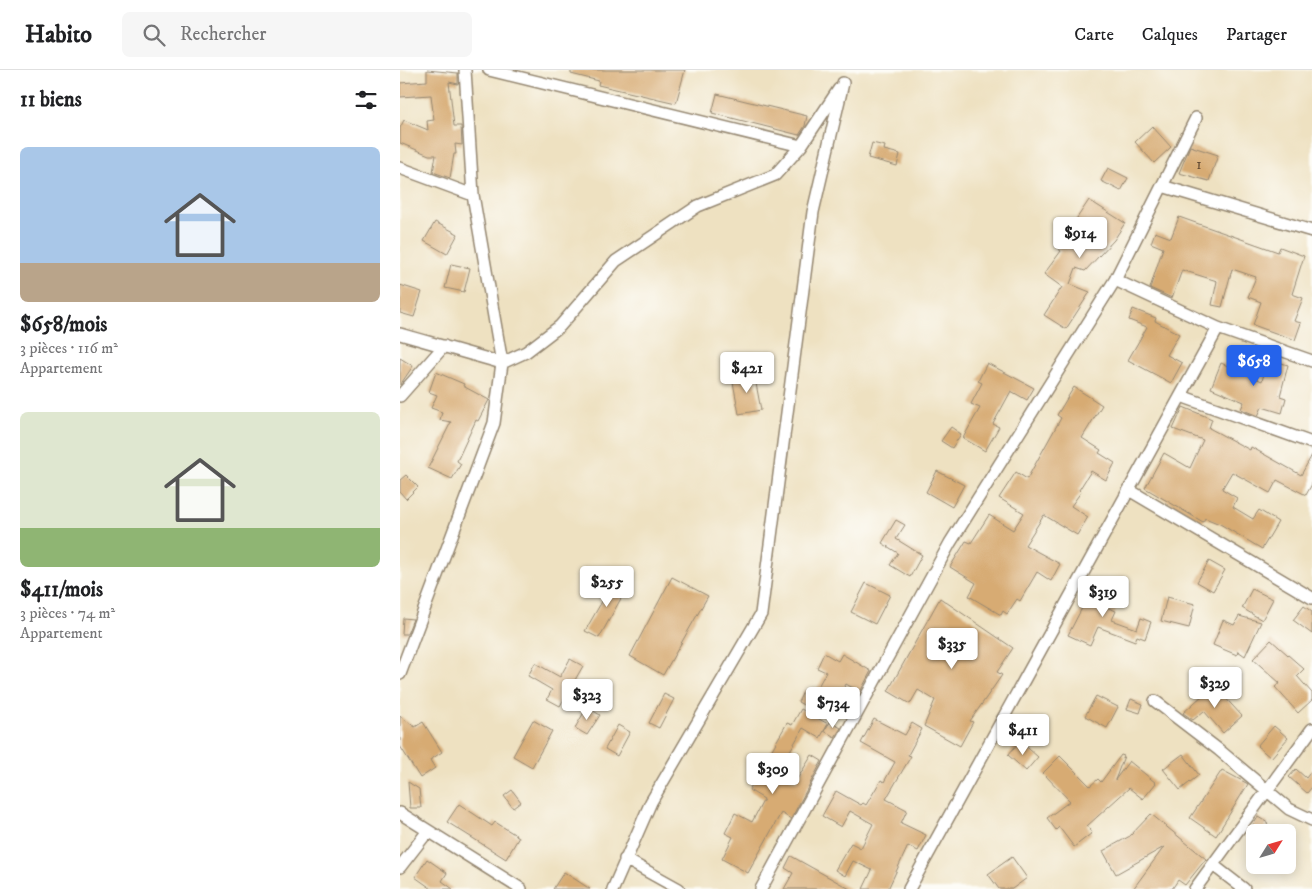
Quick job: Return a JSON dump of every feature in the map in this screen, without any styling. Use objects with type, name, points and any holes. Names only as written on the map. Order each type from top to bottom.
[{"type":"street","points":[[400,674],[494,423],[502,363],[473,195],[465,70]]},
{"type":"street","points":[[489,70],[801,146]]},
{"type":"street","points":[[400,334],[502,363],[526,352],[560,326],[616,261],[698,206],[775,175],[801,146],[843,83],[812,212],[761,614],[651,802],[613,889]]},
{"type":"street","points":[[761,889],[950,543],[1115,280],[1196,118]]},
{"type":"street","points":[[400,168],[473,195]]},
{"type":"street","points":[[1162,186],[1312,231]]},
{"type":"street","points":[[1115,280],[1218,328],[1312,361]]},
{"type":"street","points":[[909,889],[1218,328]]},
{"type":"street","points":[[400,396],[444,346]]},
{"type":"street","points":[[1181,396],[1312,443]]},
{"type":"street","points":[[1129,490],[1312,598]]},
{"type":"street","points":[[1155,701],[1219,750],[1289,809],[1312,820]]},
{"type":"street","points":[[1196,889],[1312,729]]},
{"type":"street","points":[[400,813],[521,889]]},
{"type":"street","points":[[400,867],[428,831]]},
{"type":"street","points":[[625,859],[679,889]]},
{"type":"street","points":[[1213,865],[1244,889]]},
{"type":"building","points":[[427,70],[458,73],[458,84],[449,82],[454,126],[461,126],[462,145],[455,144],[456,154],[454,154],[450,178],[433,172],[436,155],[429,155],[400,143],[400,128],[404,120],[428,130],[427,121],[434,120],[431,95],[400,97],[400,83],[427,81]]},
{"type":"building","points":[[571,70],[685,70],[676,103],[598,85],[599,81],[571,74]]},
{"type":"building","points":[[717,94],[807,116],[805,126],[799,135],[712,113]]},
{"type":"building","points":[[1152,126],[1171,147],[1154,163],[1135,142]]},
{"type":"building","points":[[872,143],[885,146],[884,150],[900,154],[897,166],[868,158]]},
{"type":"building","points":[[1190,146],[1218,155],[1209,181],[1179,173]]},
{"type":"building","points":[[1108,168],[1128,178],[1121,191],[1101,181]]},
{"type":"building","points":[[1089,200],[1125,223],[1114,240],[1085,271],[1076,268],[1070,284],[1090,292],[1066,329],[1044,315],[1062,287],[1044,274],[1061,251],[1057,248]]},
{"type":"building","points":[[1179,217],[1278,252],[1280,247],[1304,256],[1292,294],[1303,298],[1294,321],[1301,323],[1295,340],[1253,325],[1261,302],[1248,297],[1256,277],[1232,269],[1222,307],[1212,305],[1217,281],[1182,270],[1172,298],[1150,288],[1163,248],[1151,243],[1155,232],[1171,238]]},
{"type":"building","points":[[435,222],[458,234],[447,254],[424,241]]},
{"type":"building","points":[[451,264],[470,268],[464,292],[445,288]]},
{"type":"building","points":[[400,285],[422,292],[414,317],[400,313]]},
{"type":"building","points":[[1133,309],[1156,318],[1155,321],[1179,334],[1167,355],[1182,363],[1171,383],[1128,360],[1147,327],[1129,320]]},
{"type":"building","points":[[400,358],[413,366],[400,385]]},
{"type":"building","points":[[1268,359],[1288,365],[1280,396],[1286,398],[1282,413],[1262,407],[1258,416],[1241,409],[1244,402],[1211,388],[1221,363],[1262,381]]},
{"type":"building","points":[[987,363],[1034,388],[1027,400],[1011,391],[993,424],[999,427],[985,451],[963,438],[980,408],[971,404],[982,383],[978,381]]},
{"type":"building","points":[[436,372],[464,384],[463,386],[489,400],[478,421],[476,420],[457,461],[461,464],[452,479],[428,468],[451,422],[440,420],[442,412],[431,408],[437,395],[429,392]]},
{"type":"building","points":[[754,373],[761,410],[739,414],[732,377]]},
{"type":"building","points":[[1074,387],[1102,405],[1082,438],[1101,450],[1099,453],[1115,463],[1106,480],[1091,471],[1079,490],[1081,492],[1071,506],[1088,517],[1077,535],[1044,515],[1025,545],[1060,564],[1051,581],[1037,572],[1020,601],[1017,599],[1007,614],[1003,611],[1001,615],[969,596],[976,583],[950,567],[966,541],[971,543],[989,515],[1013,530],[1024,513],[999,498],[1016,472],[1027,479],[1061,418],[1057,415]]},
{"type":"building","points":[[1183,407],[1212,419],[1209,428],[1250,450],[1251,447],[1301,475],[1312,455],[1312,484],[1306,495],[1277,480],[1270,493],[1232,472],[1222,489],[1237,498],[1233,507],[1253,519],[1259,510],[1278,522],[1262,549],[1220,524],[1205,518],[1203,522],[1145,488],[1164,453],[1190,468],[1203,440],[1173,429]]},
{"type":"building","points":[[951,427],[961,434],[952,448],[941,441]]},
{"type":"building","points":[[937,471],[964,485],[952,507],[926,492]]},
{"type":"building","points":[[406,475],[418,487],[406,499],[400,492],[400,480]]},
{"type":"building","points":[[896,520],[905,525],[896,539],[922,555],[910,577],[890,565],[898,553],[882,543]]},
{"type":"building","points":[[1209,561],[1225,570],[1213,591],[1197,582]]},
{"type":"building","points":[[616,577],[629,584],[599,638],[585,631]]},
{"type":"building","points":[[672,577],[708,596],[663,675],[630,656]]},
{"type":"building","points":[[1096,581],[1115,591],[1106,607],[1116,611],[1112,620],[1137,629],[1141,618],[1151,622],[1145,639],[1137,636],[1135,641],[1098,627],[1090,645],[1068,635]]},
{"type":"building","points":[[866,583],[890,595],[875,624],[851,612]]},
{"type":"building","points":[[1252,589],[1273,599],[1262,620],[1242,608]]},
{"type":"building","points":[[1167,597],[1195,604],[1189,628],[1161,621]]},
{"type":"building","points":[[940,598],[1013,648],[997,672],[1002,675],[970,721],[973,722],[960,746],[924,726],[935,700],[918,690],[910,704],[888,691]]},
{"type":"building","points":[[1304,606],[1312,612],[1312,634],[1293,620]]},
{"type":"building","points":[[1239,616],[1261,622],[1245,656],[1238,651],[1237,655],[1213,645],[1223,620],[1234,625]]},
{"type":"building","points":[[403,618],[413,619],[407,634],[402,634]]},
{"type":"building","points":[[1271,640],[1304,669],[1297,676],[1312,693],[1312,700],[1298,713],[1275,687],[1280,683],[1253,659]]},
{"type":"building","points":[[824,653],[838,661],[842,654],[871,671],[860,692],[846,684],[835,704],[815,692],[826,672],[817,668]]},
{"type":"building","points":[[570,659],[583,666],[560,706],[547,699],[552,690],[528,676],[535,663],[560,677]]},
{"type":"building","points":[[1214,685],[1218,685],[1223,691],[1221,693],[1242,716],[1223,733],[1204,711],[1193,720],[1183,713]]},
{"type":"building","points":[[804,690],[815,695],[809,708],[798,702]]},
{"type":"building","points":[[664,694],[674,699],[659,728],[649,723]]},
{"type":"building","points":[[1096,696],[1118,707],[1107,728],[1085,716]]},
{"type":"building","points":[[1131,699],[1143,704],[1140,713],[1127,709]]},
{"type":"building","points":[[587,707],[600,715],[587,735],[575,728]]},
{"type":"building","points":[[801,709],[828,724],[820,738],[803,728],[778,772],[796,781],[812,755],[822,761],[791,819],[781,813],[748,873],[722,859],[733,837],[725,833],[735,813],[752,822],[764,799],[749,790],[787,723],[792,725]]},
{"type":"building","points":[[400,716],[415,727],[423,722],[442,752],[430,760],[435,768],[420,778],[400,746]]},
{"type":"building","points":[[874,719],[905,735],[912,723],[922,729],[908,755],[911,756],[886,799],[907,810],[901,823],[926,835],[918,851],[908,846],[888,889],[863,889],[872,870],[853,861],[845,876],[835,870],[851,843],[861,848],[873,824],[850,811],[841,827],[822,816],[836,791],[861,805],[863,803],[866,805],[881,780],[884,782],[895,762],[861,743]]},
{"type":"building","points":[[533,720],[552,731],[532,767],[513,756]]},
{"type":"building","points":[[830,722],[841,728],[835,737],[824,731]]},
{"type":"building","points":[[618,725],[630,732],[617,756],[605,749]]},
{"type":"building","points":[[1274,726],[1288,738],[1271,758],[1257,746]]},
{"type":"building","points":[[1020,741],[1038,757],[1026,771],[1008,755]]},
{"type":"building","points":[[1183,754],[1199,775],[1180,790],[1163,769]]},
{"type":"building","points":[[1121,755],[1124,756],[1115,780],[1129,761],[1156,783],[1143,799],[1129,788],[1087,826],[1092,833],[1074,847],[1059,827],[1056,830],[1047,818],[1070,801],[1043,773],[1060,756],[1090,786],[1098,779],[1101,782]]},
{"type":"building","points":[[1296,769],[1306,778],[1312,770],[1312,787],[1307,793],[1289,777]]},
{"type":"building","points":[[1222,770],[1248,784],[1216,836],[1190,818]]},
{"type":"building","points":[[408,782],[419,789],[421,808],[410,808]]},
{"type":"building","points":[[512,790],[521,802],[513,808],[504,796]]},
{"type":"building","points":[[459,804],[492,826],[495,822],[519,837],[506,859],[447,822]]},
{"type":"building","points":[[1151,814],[1206,859],[1185,885],[1178,880],[1172,889],[1133,889],[1164,847],[1116,874],[1103,851],[1130,836]]},
{"type":"building","points":[[1258,817],[1268,823],[1267,824],[1254,824]]},
{"type":"building","points":[[791,856],[850,889],[784,889],[793,873],[785,868]]},
{"type":"building","points":[[1012,857],[1027,878],[1012,889],[999,889],[988,874]]},
{"type":"building","points":[[427,859],[447,873],[442,881],[453,889],[432,889],[415,877]]},
{"type":"building","points":[[564,872],[590,889],[553,889]]}]
